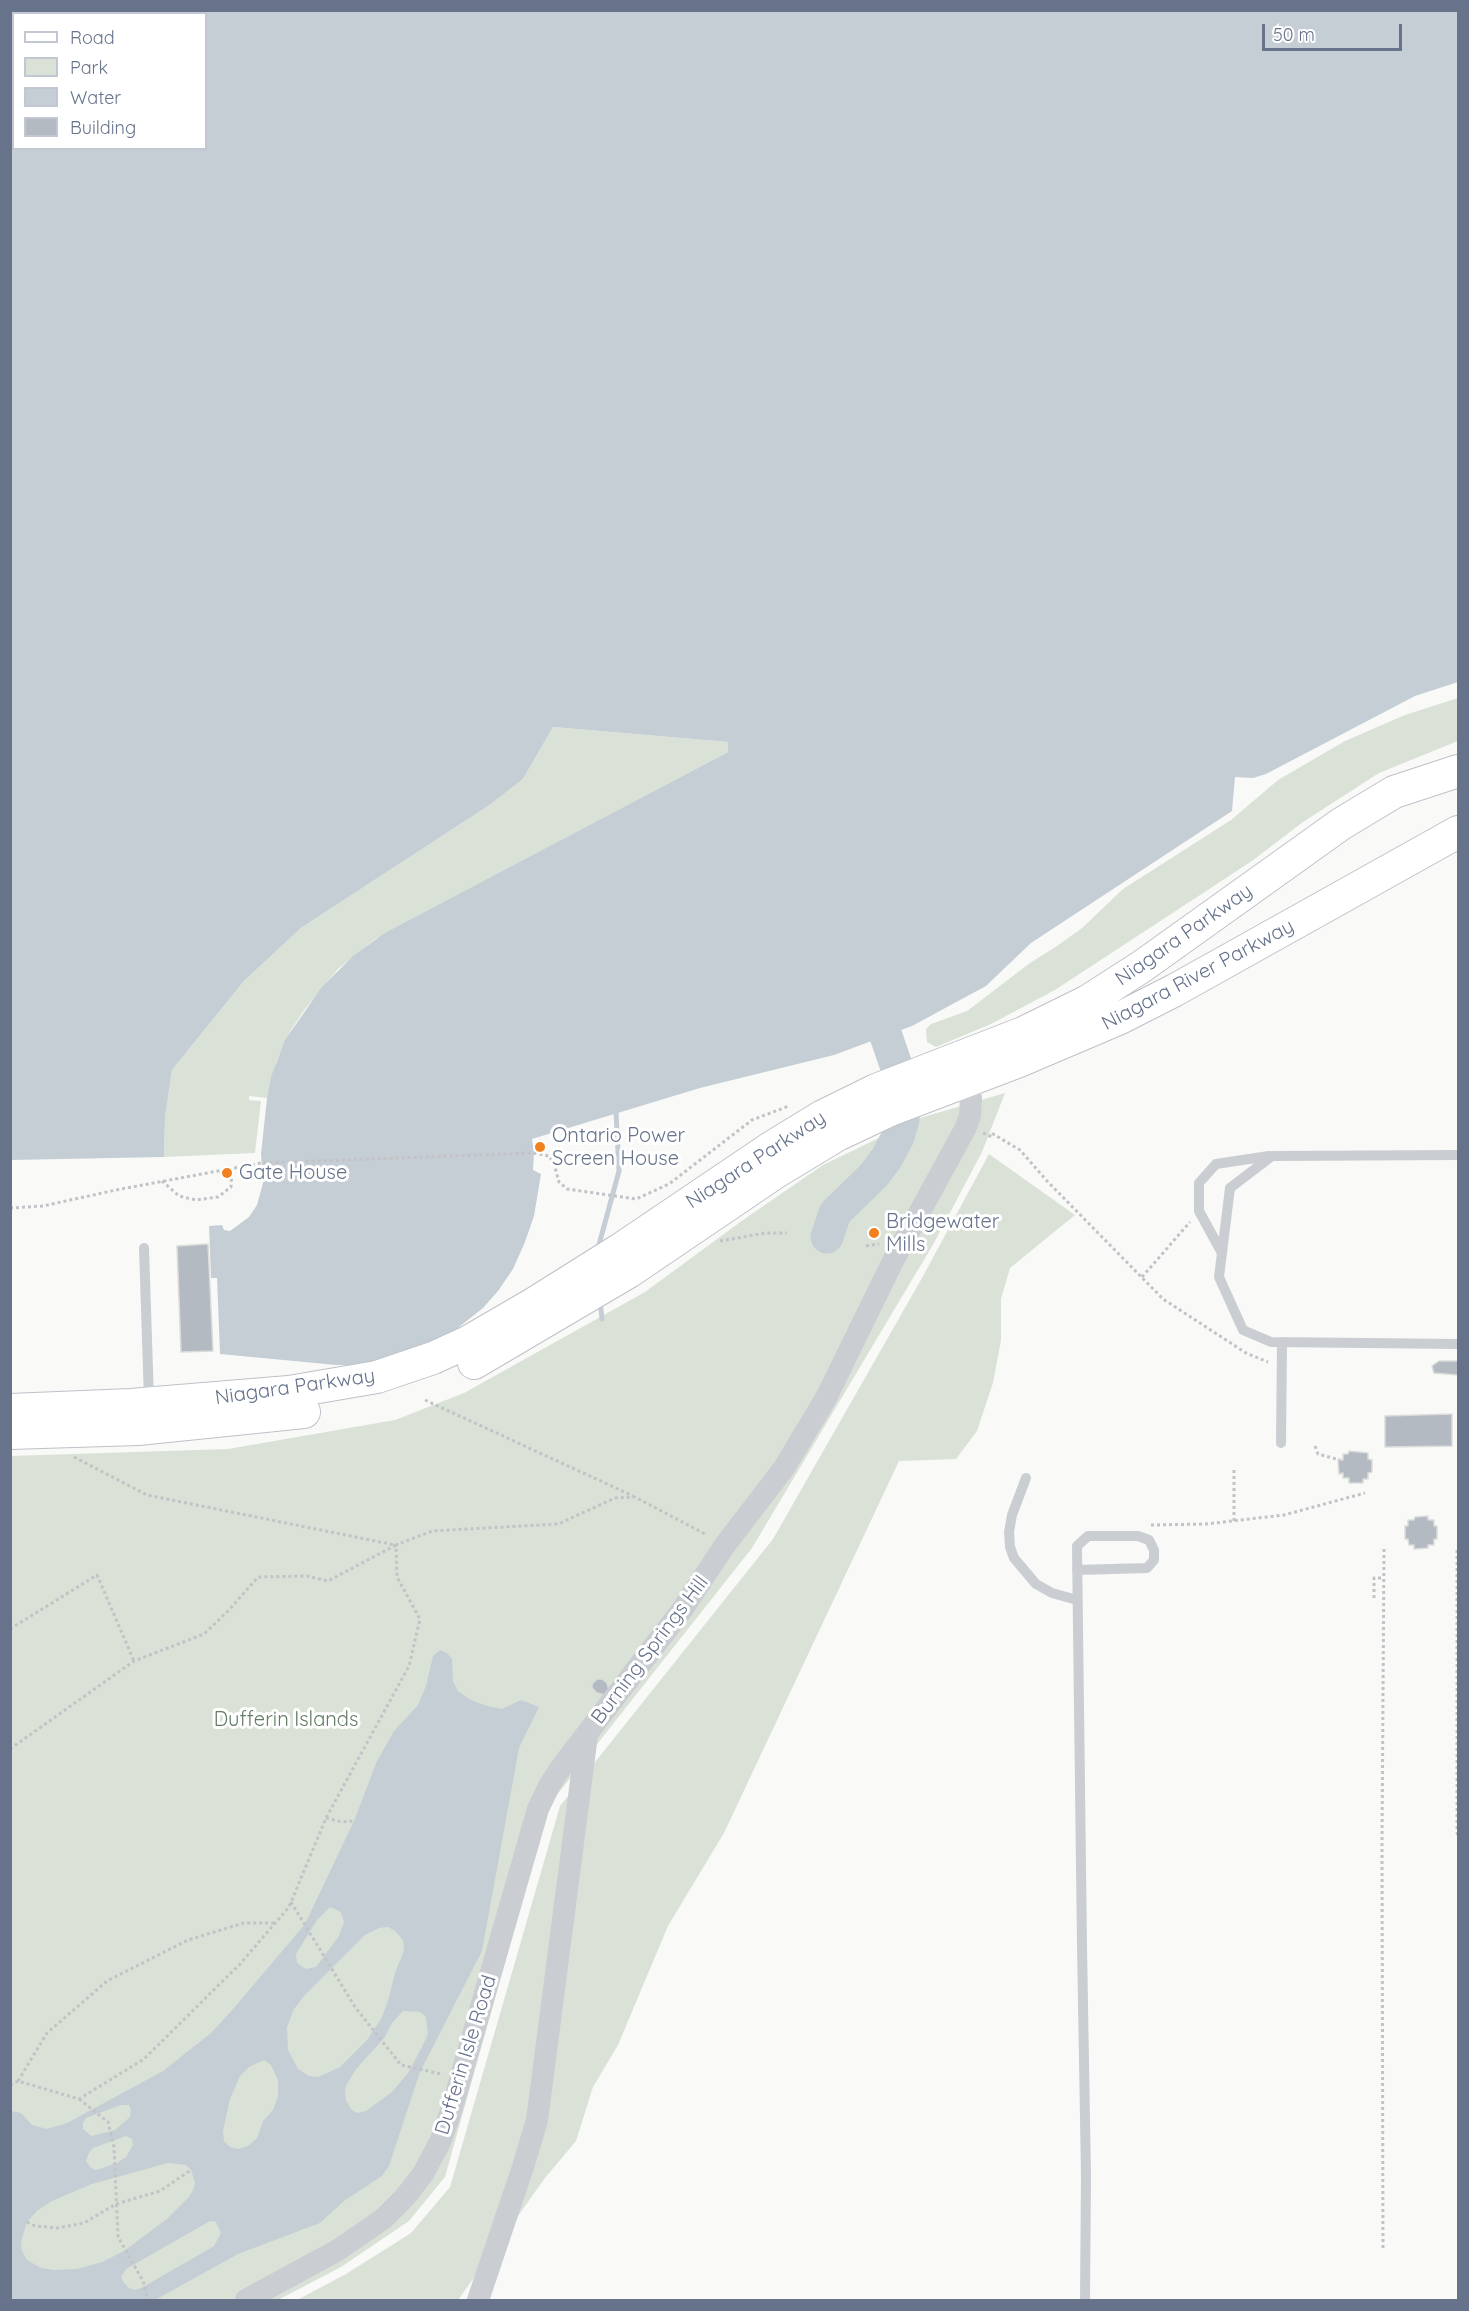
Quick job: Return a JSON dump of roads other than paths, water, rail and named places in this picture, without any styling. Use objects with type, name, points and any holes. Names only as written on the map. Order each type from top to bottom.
[{"type":"main road","name":"Niagara Parkway","points":[[10,1433],[79,1432],[182,1425],[316,1411],[374,1400],[422,1386],[464,1368],[582,1287],[626,1260],[769,1149],[946,1076],[1096,996],[1141,967],[1341,824],[1394,792],[1458,771]]},
{"type":"main road","name":"Niagara River Parkway","points":[[946,1076],[1120,1018],[1183,986],[1458,832]]},
{"type":"main road","name":"Niagara Parkway","points":[[10,1410],[149,1404],[308,1390],[357,1382],[394,1373],[433,1358],[582,1287]]},
{"type":"street","name":"Burning Springs Hill","points":[[478,2301],[524,2167],[537,2120],[587,1733],[682,1610],[725,1545],[784,1468],[826,1398],[893,1261],[965,1129],[972,1108],[971,1098],[946,1076]]},
{"type":"street","name":"Dufferin Isle Road","points":[[246,2301],[338,2250],[383,2219],[405,2198],[423,2174],[440,2142],[538,1809],[550,1784],[587,1733]]},
{"type":"lane","points":[[1394,792],[1458,761]]},
{"type":"lane","points":[[1222,1253],[1199,1211],[1199,1183],[1216,1164],[1272,1156],[1458,1155]]},
{"type":"lane","points":[[1272,1156],[1230,1188],[1219,1277],[1243,1330],[1271,1342],[1458,1344]]},
{"type":"lane","points":[[144,1248],[149,1404]]},
{"type":"lane","points":[[1281,1443],[1282,1342]]},
{"type":"lane","points":[[1026,1478],[1012,1515],[1009,1532],[1010,1547],[1014,1558],[1036,1584],[1052,1593],[1077,1600]]},
{"type":"lane","points":[[1077,1570],[1147,1568],[1154,1560],[1154,1550],[1149,1540],[1138,1536],[1088,1536],[1077,1546],[1077,1570],[1077,1600],[1086,2176],[1084,2301]]},
{"type":"water","points":[[10,11],[1458,11],[1458,682],[1415,696],[1266,774],[1253,778],[1235,777],[1232,811],[1031,943],[986,986],[912,1026],[834,1055],[700,1088],[532,1139],[533,1170],[541,1174],[534,1216],[525,1242],[513,1269],[498,1291],[483,1308],[449,1335],[421,1349],[371,1363],[353,1365],[220,1354],[217,1278],[211,1278],[209,1226],[222,1225],[224,1230],[230,1231],[249,1217],[257,1205],[263,1183],[261,1154],[271,1077],[285,1040],[321,988],[353,956],[383,934],[728,752],[728,742],[553,727],[523,779],[491,804],[301,928],[244,981],[172,1070],[165,1118],[164,1157],[11,1160]]},
{"type":"water","points":[[440,1650],[447,1653],[452,1659],[453,1681],[458,1691],[471,1700],[502,1709],[521,1700],[539,1707],[519,1748],[482,1951],[420,2072],[389,2166],[382,2176],[344,2201],[320,2223],[238,2254],[155,2300],[11,2300],[11,2111],[21,2113],[32,2125],[47,2129],[67,2123],[163,2071],[211,2033],[305,1924],[354,1821],[377,1761],[394,1731],[418,1705],[426,1686],[433,1656]],"holes":[[[330,1907],[341,1912],[344,1922],[339,1936],[316,1967],[306,1969],[297,1963],[296,1954],[317,1920]],[[388,1927],[403,1940],[404,1951],[396,1970],[387,2004],[381,2019],[367,2040],[340,2067],[318,2077],[309,2076],[298,2069],[288,2050],[287,2027],[294,2009],[365,1935],[379,1928]],[[403,2011],[420,2012],[426,2017],[428,2034],[408,2073],[392,2092],[366,2111],[357,2113],[346,2101],[347,2084],[356,2069],[385,2037],[392,2023]],[[264,2060],[271,2065],[278,2080],[278,2096],[273,2110],[263,2121],[257,2138],[248,2146],[238,2149],[230,2147],[224,2141],[223,2131],[230,2099],[240,2076],[249,2067]],[[121,2105],[129,2105],[131,2110],[130,2117],[115,2130],[91,2136],[83,2129],[86,2118]],[[126,2136],[132,2139],[133,2145],[126,2157],[103,2168],[95,2170],[90,2167],[86,2161],[93,2148]],[[168,2163],[186,2165],[191,2170],[195,2183],[189,2197],[168,2218],[124,2251],[102,2262],[77,2269],[41,2268],[27,2260],[22,2251],[21,2242],[27,2222],[37,2211],[52,2201],[92,2184]],[[210,2221],[216,2222],[221,2233],[214,2246],[135,2290],[129,2288],[121,2277],[126,2269]]]},
{"type":"waterway","points":[[827,1237],[835,1213],[874,1175],[898,1137],[903,1119],[904,1097],[886,1036]]},
{"type":"waterway","points":[[597,1252],[619,1171],[616,1112]]},
{"type":"waterway","points":[[600,1300],[602,1319]]},
{"type":"place","name":"Ontario Power Screen House","points":[[540,1147]]},
{"type":"place","name":"Gate House","points":[[227,1173]]},
{"type":"place","name":"Bridgewater Mills","points":[[874,1233]]},
{"type":"park label","name":"Dufferin Islands","points":[[286,1720]]}]
